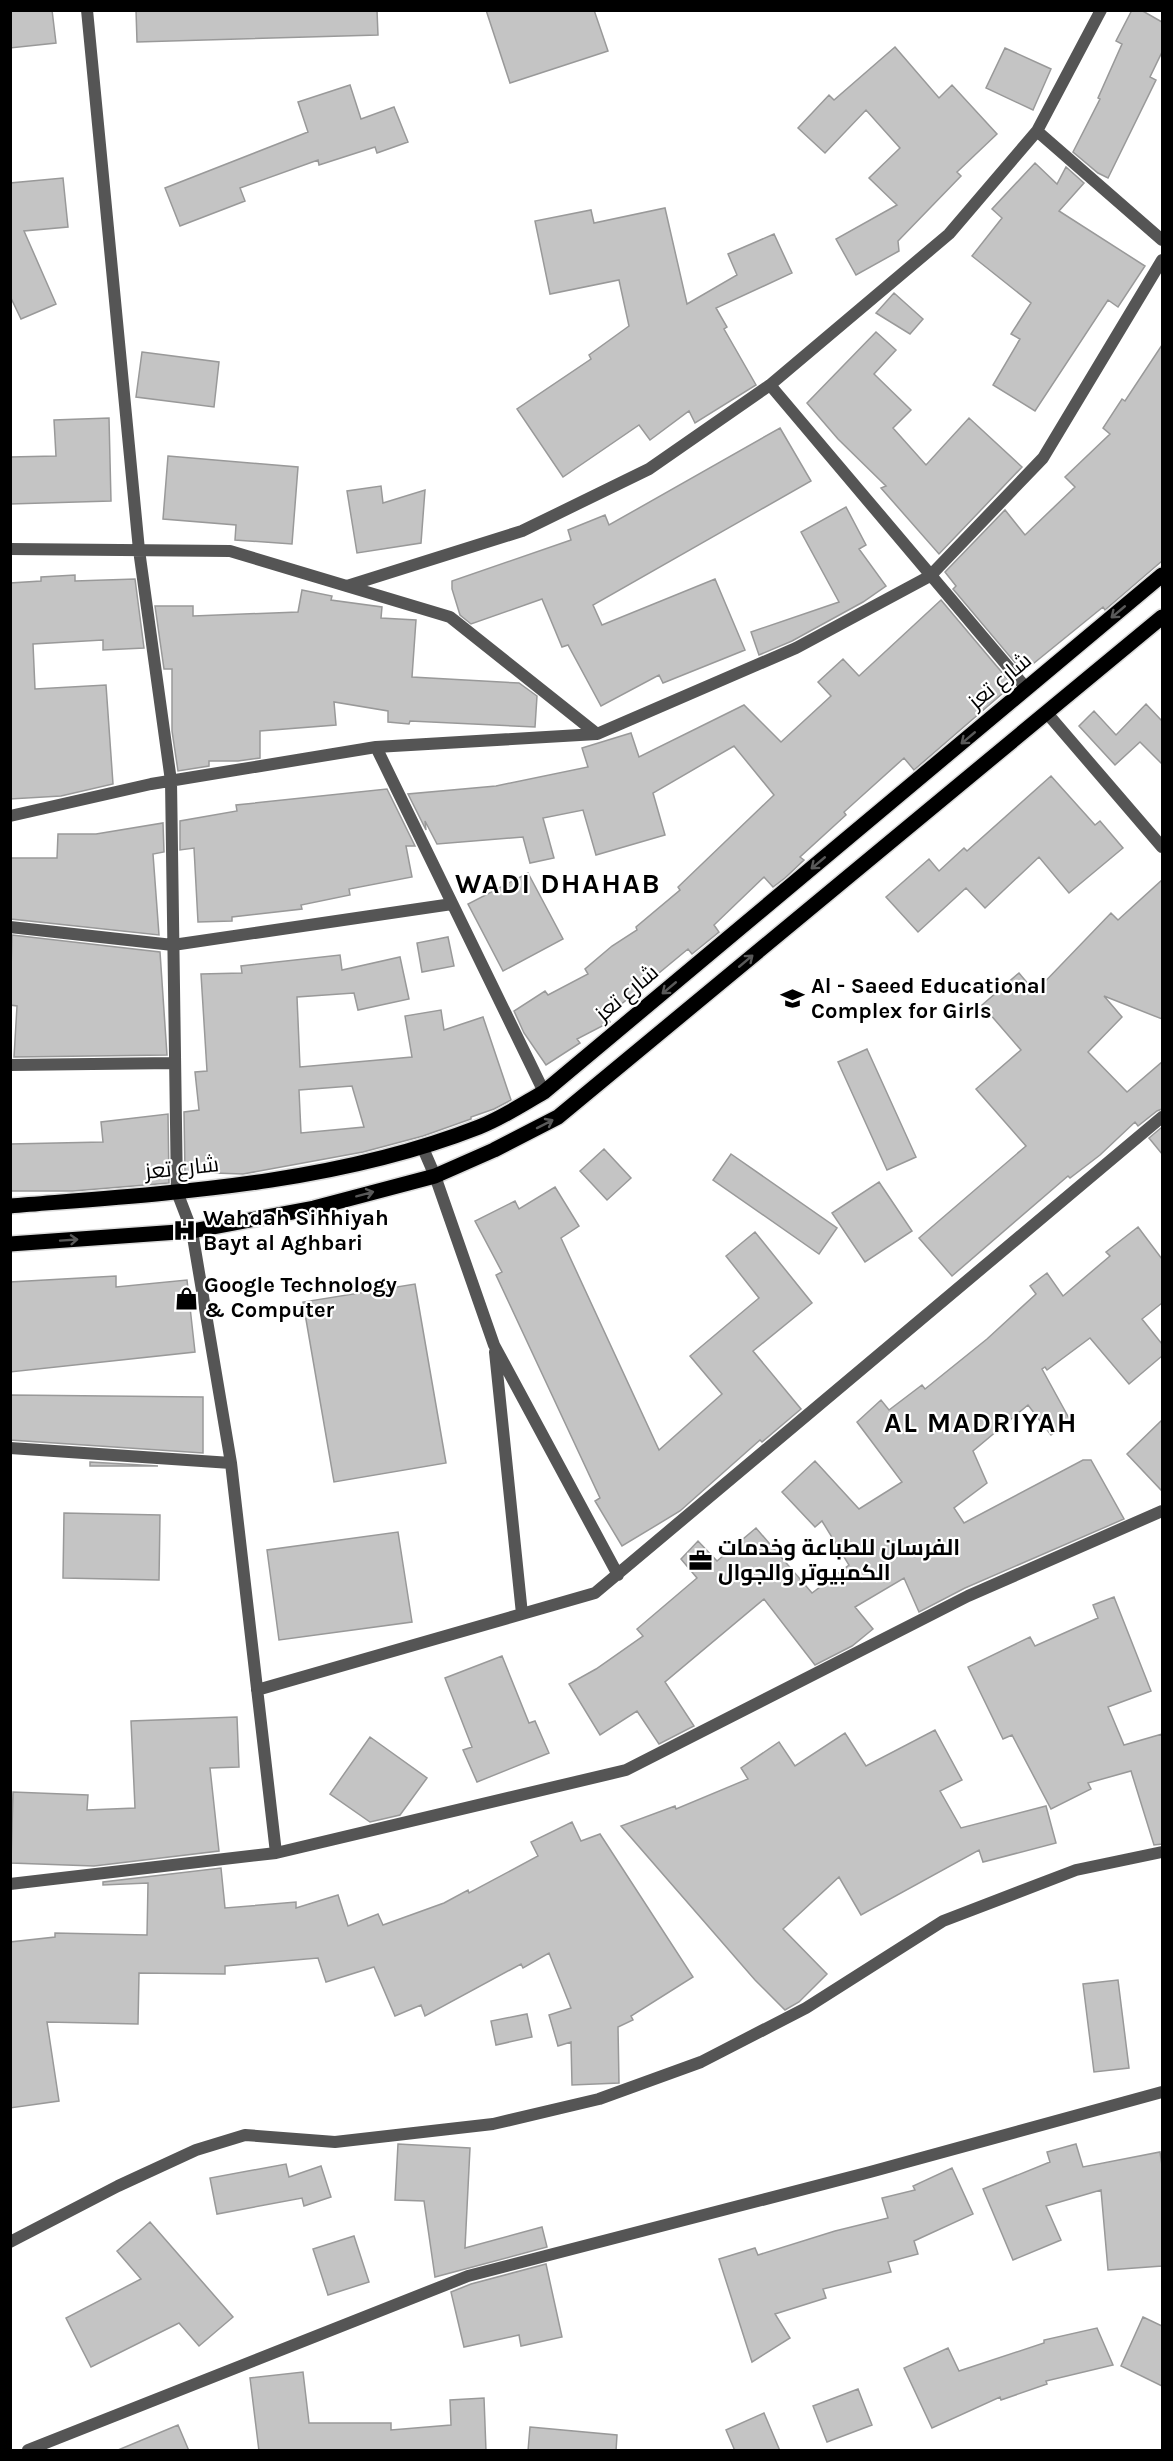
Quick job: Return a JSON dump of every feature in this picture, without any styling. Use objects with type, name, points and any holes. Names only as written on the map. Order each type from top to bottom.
[{"type":"main road","name":"شارع تعز","points":[[10,1206],[177,1192],[306,1176],[422,1146],[481,1126],[544,1092],[1162,575]]},
{"type":"main road","points":[[10,1244],[192,1231],[314,1208],[435,1176],[494,1150],[558,1117],[1162,617]]},
{"type":"street","points":[[87,10],[139,550],[171,781],[177,1192],[192,1231],[231,1463],[276,1853]]},
{"type":"street","points":[[347,586],[522,531],[649,469],[770,385],[949,234],[1037,131],[1101,10]]},
{"type":"street","points":[[1037,131],[1162,240]]},
{"type":"street","points":[[10,816],[171,781],[376,747],[597,734],[796,648],[930,576],[1043,459],[1162,260]]},
{"type":"street","points":[[770,385],[1027,689]]},
{"type":"street","points":[[10,549],[230,551],[450,617],[597,734]]},
{"type":"street","points":[[1046,712],[1162,847]]},
{"type":"street","points":[[376,747],[544,1092]]},
{"type":"street","points":[[10,927],[174,945],[452,904]]},
{"type":"street","points":[[10,1065],[175,1063]]},
{"type":"street","points":[[257,1690],[595,1593],[1162,1117]]},
{"type":"street","points":[[422,1146],[435,1176],[495,1345],[618,1575]]},
{"type":"street","points":[[495,1345],[522,1614]]},
{"type":"street","points":[[10,1448],[231,1463]]},
{"type":"street","points":[[10,1884],[276,1853],[626,1770],[968,1596],[1162,1511]]},
{"type":"street","points":[[10,2242],[118,2186],[196,2150],[245,2135],[335,2142],[493,2124],[599,2099],[701,2062],[806,2008],[943,1921],[1076,1870],[1162,1852]]},
{"type":"street","points":[[28,2451],[468,2276],[870,2172],[1162,2092]]},
{"type":"building","points":[[10,10],[52,10],[56,43],[10,48]]},
{"type":"building","points":[[136,10],[377,10],[378,35],[137,42]]},
{"type":"building","points":[[486,10],[594,10],[608,51],[510,83]]},
{"type":"building","points":[[1132,10],[1141,10],[1162,22],[1162,52],[1150,77],[1156,80],[1108,178],[1098,173],[1073,152],[1100,99],[1098,98],[1122,44],[1116,41]]},
{"type":"building","points":[[895,47],[939,98],[952,85],[997,134],[957,172],[961,176],[898,241],[899,251],[856,275],[836,239],[897,205],[869,178],[900,148],[866,110],[825,153],[798,128],[829,95],[834,100]]},
{"type":"building","points":[[1005,48],[1051,69],[1033,110],[986,88]]},
{"type":"building","points":[[350,85],[361,119],[394,107],[408,142],[377,153],[375,147],[319,165],[318,160],[240,188],[245,201],[180,226],[165,188],[308,132],[298,102]]},
{"type":"building","points":[[1035,163],[1057,184],[1066,167],[1084,183],[1059,211],[1145,266],[1118,307],[1108,300],[1035,411],[993,385],[1020,339],[1011,334],[1031,303],[972,256],[1002,218],[992,209]]},
{"type":"building","points":[[63,178],[68,227],[24,231],[56,304],[21,319],[10,296],[10,183]]},
{"type":"building","points":[[665,208],[687,304],[737,275],[728,254],[774,234],[792,273],[716,308],[727,327],[724,329],[756,385],[695,423],[689,411],[650,440],[639,425],[563,477],[517,409],[591,359],[589,355],[629,326],[619,280],[550,294],[535,221],[591,210],[594,223]]},
{"type":"building","points":[[894,293],[923,319],[910,334],[876,313]]},
{"type":"building","points":[[876,332],[896,350],[874,374],[911,410],[893,428],[926,465],[969,418],[1022,467],[939,554],[881,488],[886,486],[838,439],[807,403]]},
{"type":"building","points":[[1162,345],[1162,561],[1105,610],[1103,607],[1023,672],[953,589],[956,586],[945,572],[1005,510],[1025,535],[1075,487],[1065,477],[1110,434],[1103,428],[1122,399],[1125,401]]},
{"type":"building","points":[[142,352],[219,362],[214,407],[136,397]]},
{"type":"building","points":[[109,418],[111,501],[10,504],[10,457],[56,456],[54,420]]},
{"type":"building","points":[[780,428],[811,481],[593,605],[602,625],[715,579],[745,650],[663,683],[659,675],[601,706],[568,645],[562,647],[542,599],[471,624],[460,615],[452,589],[452,581],[571,540],[568,530],[605,515],[609,525]]},
{"type":"building","points":[[168,456],[298,467],[292,544],[235,540],[236,525],[163,519]]},
{"type":"building","points":[[381,486],[383,503],[425,490],[421,543],[357,553],[347,491]]},
{"type":"building","points":[[846,507],[866,545],[859,549],[886,586],[863,602],[792,641],[759,655],[751,632],[839,602],[801,532]]},
{"type":"building","points":[[75,575],[75,581],[135,579],[144,648],[103,650],[103,640],[33,644],[35,689],[106,685],[113,784],[61,796],[10,799],[10,583],[41,581],[41,577]]},
{"type":"building","points":[[302,590],[332,596],[331,600],[382,607],[381,618],[416,620],[412,677],[519,683],[537,696],[535,727],[388,722],[388,711],[334,702],[336,725],[260,731],[260,758],[209,761],[209,766],[178,771],[172,731],[172,669],[164,669],[155,606],[193,606],[193,616],[298,612]]},
{"type":"building","points":[[941,600],[1010,682],[1000,690],[1003,693],[914,770],[904,758],[844,812],[846,815],[800,857],[804,860],[785,878],[773,887],[764,877],[714,925],[719,932],[692,954],[688,949],[607,1016],[610,1022],[577,1039],[580,1043],[546,1065],[524,1033],[514,1011],[545,991],[548,995],[588,974],[585,969],[612,946],[637,930],[636,927],[680,890],[678,887],[774,795],[734,746],[653,793],[665,835],[596,855],[583,810],[543,818],[554,858],[530,863],[523,837],[437,844],[425,821],[426,830],[408,794],[496,786],[588,767],[582,748],[631,733],[639,757],[744,705],[781,742],[831,696],[818,682],[843,659],[859,676]]},
{"type":"building","points":[[1146,704],[1162,721],[1162,764],[1140,742],[1115,765],[1079,726],[1094,711],[1116,735]]},
{"type":"building","points":[[1051,776],[1095,825],[1100,821],[1123,848],[1069,893],[1039,857],[985,908],[966,888],[918,932],[886,897],[929,859],[939,871],[964,848],[967,851]]},
{"type":"building","points":[[387,789],[415,846],[406,846],[412,877],[349,889],[350,895],[301,905],[302,909],[232,917],[232,921],[198,922],[194,848],[180,850],[180,821],[237,811],[236,805]]},
{"type":"building","points":[[163,823],[164,852],[153,854],[159,935],[11,919],[11,858],[57,858],[58,834],[96,834]]},
{"type":"building","points":[[528,873],[563,939],[503,971],[468,904]]},
{"type":"building","points":[[1162,880],[1162,1019],[1104,996],[1122,1017],[1088,1052],[1127,1092],[1162,1062],[1162,1109],[1138,1126],[1135,1122],[1100,1155],[1070,1178],[1068,1176],[952,1276],[919,1238],[1026,1146],[976,1089],[1021,1050],[982,1005],[1019,973],[1035,992],[1111,913],[1118,920]]},
{"type":"building","points":[[12,935],[160,952],[167,1055],[14,1057],[17,1006],[10,1005]]},
{"type":"building","points":[[448,937],[454,966],[422,972],[417,943]]},
{"type":"building","points":[[340,955],[342,970],[400,957],[409,999],[358,1010],[354,993],[297,997],[300,1067],[412,1057],[405,1016],[441,1010],[444,1030],[483,1017],[511,1100],[471,1117],[471,1119],[423,1136],[363,1152],[243,1174],[185,1172],[184,1112],[199,1110],[195,1072],[207,1071],[201,974],[242,973],[241,966]],"holes":[[[352,1086],[364,1127],[301,1133],[299,1090]]]},
{"type":"building","points":[[867,1049],[916,1157],[887,1170],[838,1062]]},
{"type":"building","points":[[168,1114],[169,1183],[73,1191],[10,1191],[10,1144],[103,1142],[101,1122]]},
{"type":"building","points":[[1162,1127],[1162,1154],[1149,1138]]},
{"type":"building","points":[[604,1149],[631,1178],[607,1200],[580,1171]]},
{"type":"building","points":[[731,1154],[837,1228],[819,1254],[713,1180]]},
{"type":"building","points":[[879,1182],[912,1231],[865,1262],[832,1213]]},
{"type":"building","points":[[555,1187],[579,1226],[561,1238],[659,1450],[722,1394],[690,1356],[759,1298],[726,1256],[755,1232],[812,1303],[753,1351],[801,1409],[762,1442],[760,1440],[680,1511],[622,1546],[595,1501],[600,1498],[496,1275],[502,1272],[475,1221],[515,1201],[519,1209]]},
{"type":"building","points":[[1138,1227],[1162,1259],[1162,1303],[1142,1319],[1162,1344],[1162,1356],[1129,1384],[1090,1338],[1047,1370],[1045,1367],[1042,1369],[1070,1420],[1051,1435],[1028,1405],[973,1451],[987,1483],[954,1508],[964,1523],[1083,1460],[1091,1460],[1124,1519],[965,1588],[919,1612],[904,1578],[855,1607],[873,1629],[852,1646],[815,1665],[764,1599],[665,1682],[694,1726],[659,1744],[637,1711],[600,1735],[569,1684],[596,1669],[643,1636],[637,1629],[697,1578],[681,1559],[698,1541],[717,1561],[756,1528],[812,1593],[849,1565],[822,1521],[815,1527],[782,1492],[815,1461],[859,1509],[902,1482],[857,1422],[881,1400],[889,1410],[922,1385],[925,1389],[987,1339],[1036,1294],[1030,1286],[1047,1273],[1063,1296],[1110,1256],[1106,1252]]},
{"type":"building","points":[[116,1276],[116,1287],[187,1280],[195,1352],[10,1372],[10,1282]]},
{"type":"building","points":[[415,1284],[446,1463],[334,1482],[303,1302]]},
{"type":"building","points":[[10,1395],[203,1397],[203,1453],[10,1440]]},
{"type":"building","points":[[1162,1420],[1162,1491],[1127,1454]]},
{"type":"building","points":[[90,1462],[158,1466],[90,1466]]},
{"type":"building","points":[[64,1513],[160,1515],[159,1580],[63,1578]]},
{"type":"building","points":[[398,1532],[412,1622],[279,1640],[267,1550]]},
{"type":"building","points":[[1114,1597],[1151,1691],[1108,1707],[1124,1745],[1162,1734],[1162,1844],[1154,1845],[1131,1771],[1088,1783],[1091,1789],[1051,1809],[1012,1735],[1003,1739],[968,1667],[1030,1637],[1035,1646],[1098,1618],[1093,1605]]},
{"type":"building","points":[[502,1656],[529,1723],[535,1721],[549,1753],[477,1782],[463,1750],[472,1747],[445,1678]]},
{"type":"building","points":[[237,1717],[239,1767],[210,1768],[219,1851],[94,1866],[11,1863],[13,1792],[88,1795],[87,1810],[135,1808],[131,1721]]},
{"type":"building","points":[[935,1730],[962,1780],[940,1791],[961,1828],[1046,1806],[1056,1843],[983,1862],[979,1850],[861,1915],[839,1877],[783,1929],[827,1974],[799,2002],[785,2010],[755,1980],[621,1826],[675,1806],[676,1809],[748,1779],[741,1768],[779,1742],[795,1766],[845,1733],[866,1766]]},
{"type":"building","points":[[370,1737],[427,1778],[400,1815],[370,1822],[330,1794]]},
{"type":"building","points":[[572,1822],[581,1841],[600,1834],[693,1977],[631,2016],[633,2020],[618,2027],[619,2083],[572,2085],[571,2042],[558,2046],[549,2015],[571,2008],[549,1953],[523,1968],[521,1964],[425,2016],[421,2005],[395,2016],[374,1967],[326,1982],[318,1958],[225,1966],[225,1974],[139,1973],[138,2024],[47,2022],[59,2101],[10,2108],[10,1942],[55,1937],[55,1933],[147,1935],[148,1883],[103,1885],[103,1882],[221,1868],[225,1908],[296,1902],[296,1908],[338,1895],[348,1926],[378,1914],[383,1925],[444,1903],[468,1890],[469,1893],[538,1856],[531,1842]]},
{"type":"building","points":[[1118,1980],[1129,2068],[1094,2072],[1083,1984]]},
{"type":"building","points":[[527,2014],[532,2037],[496,2045],[491,2021]]},
{"type":"building","points":[[398,2144],[470,2148],[465,2248],[542,2227],[547,2247],[435,2277],[424,2201],[395,2200]]},
{"type":"building","points":[[1076,2144],[1083,2167],[1160,2152],[1162,2266],[1108,2270],[1101,2190],[1046,2206],[1061,2240],[1013,2260],[983,2189],[1050,2162],[1047,2152]]},
{"type":"building","points":[[286,2164],[289,2177],[321,2166],[331,2197],[304,2206],[302,2198],[217,2214],[210,2178]]},
{"type":"building","points":[[952,2168],[973,2214],[914,2241],[918,2254],[888,2262],[891,2272],[823,2289],[826,2298],[775,2314],[790,2338],[752,2362],[719,2259],[755,2248],[758,2255],[835,2231],[888,2218],[882,2198],[915,2190],[913,2186]]},
{"type":"building","points":[[150,2222],[233,2317],[199,2346],[179,2323],[91,2367],[66,2318],[141,2279],[117,2251]]},
{"type":"building","points":[[354,2236],[369,2282],[328,2295],[313,2249]]},
{"type":"building","points":[[546,2264],[562,2337],[521,2346],[519,2335],[464,2347],[451,2292],[471,2284]]},
{"type":"building","points":[[1143,2317],[1162,2326],[1162,2386],[1121,2366]]},
{"type":"building","points":[[1097,2328],[1113,2365],[1046,2381],[1047,2384],[1001,2400],[1000,2397],[932,2428],[904,2368],[948,2348],[959,2371],[1044,2343],[1044,2340]]},
{"type":"building","points":[[303,2372],[309,2423],[391,2423],[391,2430],[451,2425],[450,2400],[484,2398],[486,2451],[259,2451],[250,2378]]},
{"type":"building","points":[[858,2389],[872,2425],[827,2442],[813,2406]]},
{"type":"building","points":[[764,2413],[780,2451],[735,2451],[726,2430]]},
{"type":"building","points":[[178,2425],[189,2451],[118,2451],[118,2450]]},
{"type":"building","points":[[530,2427],[617,2435],[616,2451],[528,2451]]},
{"type":"place","name":"Al - Saeed Educational Complex for Girls","points":[[793,999]]},
{"type":"place","name":"Wahdah Sihhiyah Bayt al Aghbari","points":[[185,1231]]},
{"type":"place","name":"Google Technology & Computer","points":[[186,1298]]},
{"type":"place","name":"الفرسان للطباعة وخدمات الكمبيوتر والجوال","points":[[700,1561]]},
{"type":"district","name":"WADI DHAHAB","points":[[558,883]]},
{"type":"district","name":"AL MADRIYAH","points":[[981,1422]]}]
